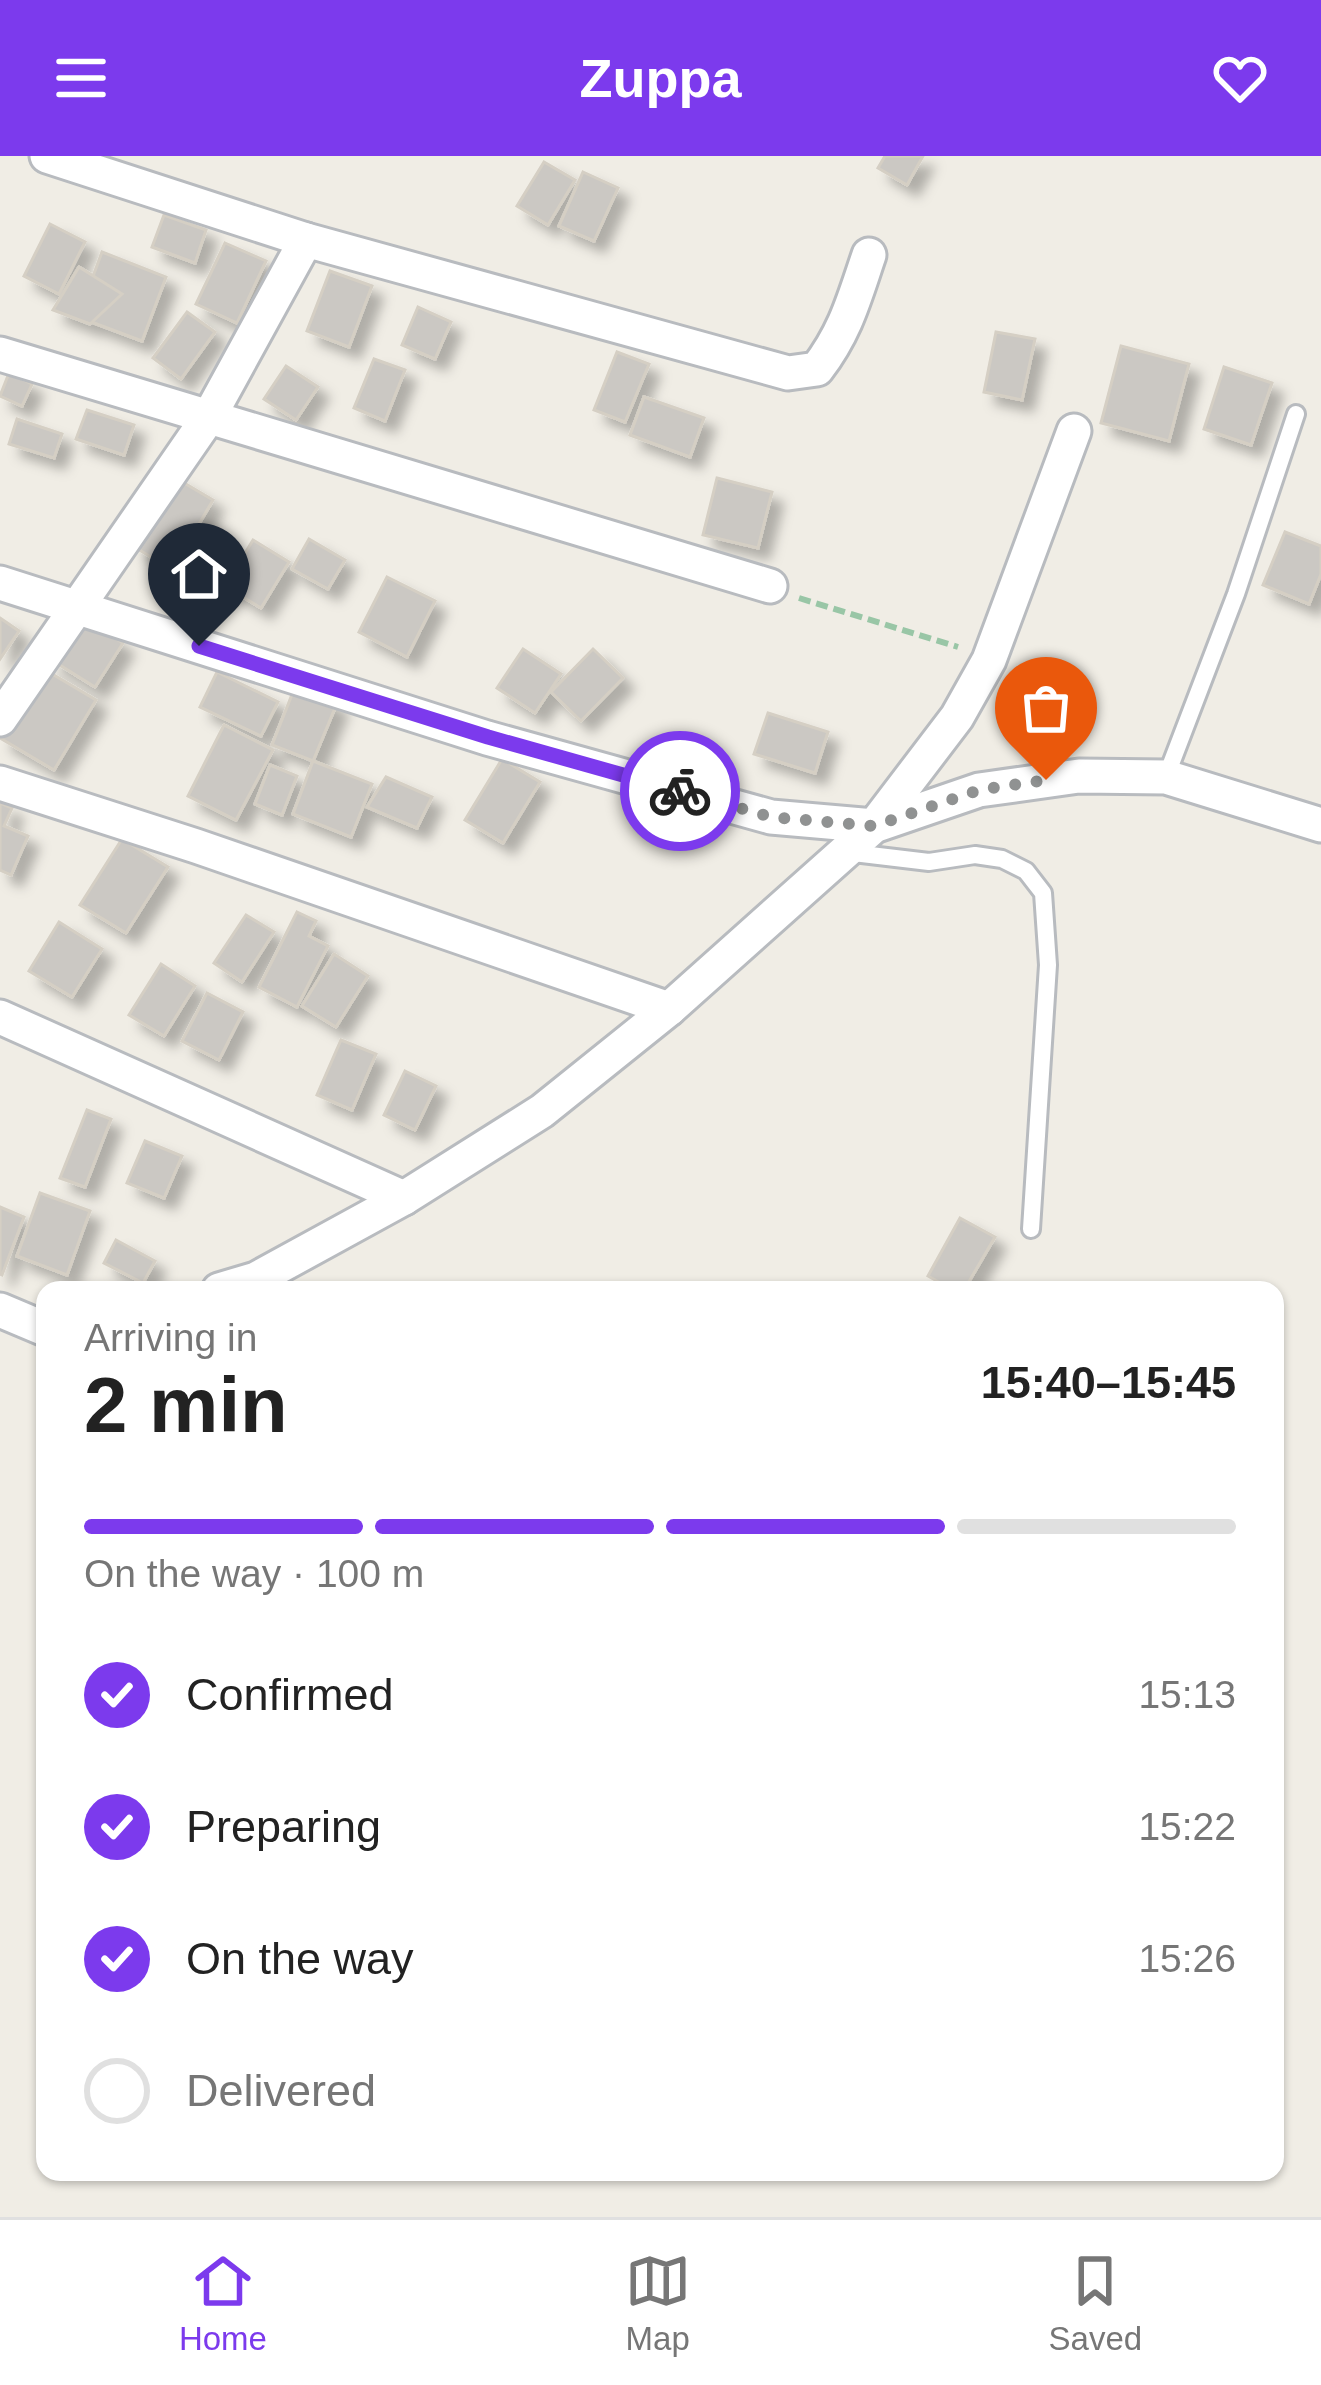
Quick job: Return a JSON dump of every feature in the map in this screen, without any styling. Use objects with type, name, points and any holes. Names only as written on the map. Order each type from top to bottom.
[{"type":"street","points":[[47,156],[306,240],[788,373],[818,369],[837,343],[869,255]]},
{"type":"street","points":[[0,719],[210,416],[306,240]]},
{"type":"street","points":[[0,354],[770,586]]},
{"type":"street","points":[[252,1281],[404,1198],[542,1111],[669,1009],[874,826],[957,717],[989,660],[1074,431]]},
{"type":"street","points":[[0,583],[488,737],[771,817],[874,826],[979,790],[1079,776],[1166,777],[1321,825]]},
{"type":"street","points":[[0,783],[669,1009]]},
{"type":"street","points":[[0,1017],[404,1198]]},
{"type":"street","points":[[0,1310],[36,1327]]},
{"type":"street","points":[[0,1336],[36,1332]]},
{"type":"lane","points":[[1166,777],[1236,594],[1296,414]]},
{"type":"lane","points":[[845,852],[929,862],[975,855],[1002,859],[1026,871],[1043,893],[1048,965],[1031,1229]]},
{"type":"path","points":[[770,586],[802,600],[947,642],[989,660]]},
{"type":"building","points":[[885,156],[923,156],[907,185],[878,168]]},
{"type":"building","points":[[544,162],[575,180],[548,225],[517,206]]},
{"type":"building","points":[[583,172],[618,188],[594,241],[559,226]]},
{"type":"building","points":[[164,215],[206,230],[195,263],[152,247]]},
{"type":"building","points":[[50,224],[85,242],[59,294],[24,276]]},
{"type":"building","points":[[225,243],[266,261],[237,323],[196,304]]},
{"type":"building","points":[[102,252],[166,277],[142,341],[78,317]]},
{"type":"building","points":[[79,267],[122,294],[90,324],[53,310]]},
{"type":"building","points":[[330,271],[372,286],[349,347],[307,331]]},
{"type":"building","points":[[418,307],[451,322],[435,359],[402,345]]},
{"type":"building","points":[[187,312],[215,332],[181,379],[153,358]]},
{"type":"building","points":[[996,332],[1035,339],[1022,400],[984,392]]},
{"type":"building","points":[[1121,346],[1189,364],[1169,441],[1101,423]]},
{"type":"building","points":[[617,352],[649,364],[625,422],[594,410]]},
{"type":"building","points":[[374,359],[405,370],[385,421],[354,408]]},
{"type":"building","points":[[286,366],[318,387],[296,420],[264,399]]},
{"type":"building","points":[[1224,367],[1272,383],[1251,445],[1204,429]]},
{"type":"building","points":[[9,373],[32,384],[22,406],[0,396]]},
{"type":"building","points":[[644,397],[704,418],[690,457],[630,435]]},
{"type":"building","points":[[87,410],[134,425],[124,455],[76,439]]},
{"type":"building","points":[[17,419],[62,434],[54,458],[9,444]]},
{"type":"building","points":[[174,477],[213,500],[172,570],[133,546]]},
{"type":"building","points":[[717,478],[772,492],[758,548],[703,535]]},
{"type":"building","points":[[1285,532],[1321,546],[1321,574],[1309,604],[1263,585]]},
{"type":"building","points":[[309,539],[345,560],[328,589],[292,569]]},
{"type":"building","points":[[253,540],[289,562],[261,608],[225,586]]},
{"type":"building","points":[[387,577],[435,601],[407,657],[359,632]]},
{"type":"building","points":[[79,616],[123,643],[95,687],[50,659]]},
{"type":"building","points":[[0,618],[19,631],[0,659]]},
{"type":"building","points":[[523,649],[561,674],[535,713],[497,688]]},
{"type":"building","points":[[593,649],[623,678],[581,721],[551,692]]},
{"type":"building","points":[[42,668],[96,700],[54,770],[0,738]]},
{"type":"building","points":[[217,672],[278,702],[261,736],[200,707]]},
{"type":"building","points":[[295,687],[337,703],[313,761],[272,745]]},
{"type":"building","points":[[768,713],[828,732],[815,773],[754,754]]},
{"type":"building","points":[[224,725],[273,750],[236,820],[188,796]]},
{"type":"building","points":[[502,759],[540,782],[503,843],[465,820]]},
{"type":"building","points":[[313,761],[372,784],[351,837],[293,814]]},
{"type":"building","points":[[270,765],[297,776],[282,815],[255,804]]},
{"type":"building","points":[[386,777],[432,797],[417,828],[367,807]]},
{"type":"building","points":[[0,803],[12,808],[4,826],[28,836],[11,875],[0,870]]},
{"type":"building","points":[[122,839],[168,867],[126,933],[80,905]]},
{"type":"building","points":[[297,912],[316,921],[309,936],[328,946],[297,1007],[259,987]]},
{"type":"building","points":[[246,915],[274,932],[242,982],[214,963]]},
{"type":"building","points":[[59,922],[102,949],[72,997],[29,971]]},
{"type":"building","points":[[334,954],[368,976],[336,1027],[302,1006]]},
{"type":"building","points":[[161,964],[195,986],[164,1036],[129,1015]]},
{"type":"building","points":[[207,993],[243,1012],[219,1060],[182,1041]]},
{"type":"building","points":[[341,1040],[376,1054],[352,1110],[317,1095]]},
{"type":"building","points":[[405,1071],[436,1086],[415,1130],[384,1115]]},
{"type":"building","points":[[87,1110],[111,1119],[85,1187],[60,1178]]},
{"type":"building","points":[[145,1141],[182,1156],[164,1198],[127,1183]]},
{"type":"building","points":[[40,1193],[90,1211],[67,1275],[17,1256]]},
{"type":"building","points":[[0,1207],[24,1217],[2,1275],[0,1274]]},
{"type":"building","points":[[960,1218],[995,1237],[969,1281],[937,1281],[928,1276]]},
{"type":"building","points":[[116,1240],[155,1261],[144,1281],[104,1263]]},
{"type":"way so far","points":[[680,791],[771,817],[874,826],[979,790],[1046,780]]},
{"type":"route","points":[[199,646],[488,737],[680,791]]}]
